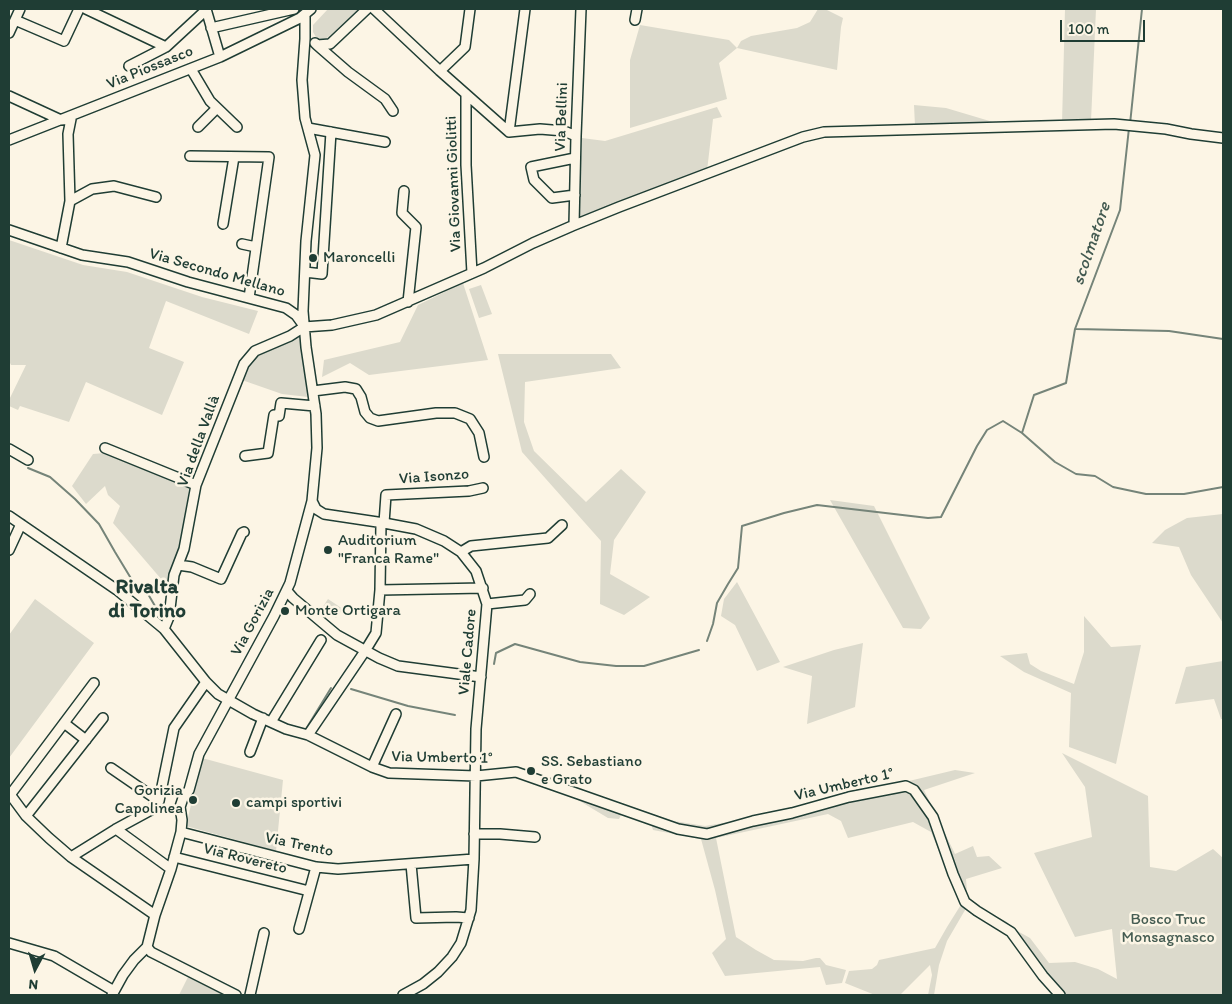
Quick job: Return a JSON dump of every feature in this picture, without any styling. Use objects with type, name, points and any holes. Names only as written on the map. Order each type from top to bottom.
[{"type":"street","points":[[9,33],[20,9]]},
{"type":"street","points":[[14,20],[64,41],[79,9]]},
{"type":"street","points":[[86,9],[166,47]]},
{"type":"street","points":[[129,66],[166,47],[206,9],[220,57]]},
{"type":"street","points":[[211,28],[294,9],[305,14]]},
{"type":"street","points":[[317,45],[330,44],[367,9]]},
{"type":"street","points":[[374,9],[509,132],[540,129],[564,131],[576,136]]},
{"type":"street","points":[[440,71],[465,47],[470,9]]},
{"type":"street","points":[[509,132],[526,9]]},
{"type":"street","name":"Via Bellini","points":[[574,225],[581,9]]},
{"type":"street","points":[[635,20],[637,9]]},
{"type":"street","name":"Via Gorizia","points":[[147,947],[181,832],[180,806],[189,790],[199,754],[290,583],[312,501],[317,448],[315,406],[306,347],[303,311],[306,241],[315,154],[306,118],[302,80],[305,14]]},
{"type":"street","name":"Via Piossasco","points":[[9,140],[220,57],[305,14]]},
{"type":"street","points":[[305,39],[316,43],[348,72],[384,99],[393,111]]},
{"type":"street","points":[[190,69],[206,96],[237,127]]},
{"type":"street","name":"Via Giovanni Giolitti","points":[[466,94],[466,166],[472,273]]},
{"type":"street","points":[[9,96],[62,120],[71,119],[68,134],[70,201],[61,248]]},
{"type":"street","points":[[198,127],[217,108]]},
{"type":"street","points":[[304,327],[332,325],[376,315],[574,225],[804,137],[824,132],[1098,124],[1166,129],[1223,138]]},
{"type":"street","points":[[308,128],[384,142]]},
{"type":"street","points":[[305,272],[322,274],[331,132]]},
{"type":"street","points":[[190,156],[268,157],[249,298]]},
{"type":"street","points":[[223,224],[234,157]]},
{"type":"street","points":[[574,195],[552,198],[534,180],[531,167],[576,158]]},
{"type":"street","points":[[70,201],[92,189],[114,186],[156,196]]},
{"type":"street","points":[[404,191],[402,213],[416,227],[408,302]]},
{"type":"street","name":"Via Secondo Mellano","points":[[9,230],[82,255],[128,262],[188,282],[286,308],[296,315],[304,327]]},
{"type":"street","points":[[242,244],[256,247]]},
{"type":"street","name":"Via della Vallà","points":[[164,629],[169,617],[174,575],[184,549],[196,485],[244,364],[255,351],[290,336],[304,327]]},
{"type":"street","points":[[313,391],[345,387],[356,389],[365,412],[370,418],[378,421],[436,413],[455,413],[470,419],[479,433],[484,457]]},
{"type":"street","points":[[245,456],[268,453],[274,415],[279,416],[282,403],[315,406]]},
{"type":"street","points":[[105,448],[196,485]]},
{"type":"street","points":[[9,449],[28,460]]},
{"type":"street","name":"Via Isonzo","points":[[382,523],[386,495],[469,491],[482,488]]},
{"type":"street","name":"Viale Cadore","points":[[312,501],[316,509],[324,514],[416,530],[444,541],[461,552],[476,571],[487,604],[476,729],[474,859],[469,918],[461,943],[452,957],[423,984],[403,995]]},
{"type":"street","name":"Via Umberto 1°","points":[[9,516],[117,590],[164,629],[206,682],[228,701],[286,729],[308,735],[389,774],[476,776],[516,772],[678,829],[706,834],[848,797],[906,786],[914,790],[933,817],[965,902],[1011,932],[1043,976],[1060,995]]},
{"type":"street","points":[[308,735],[376,632],[380,590],[382,523]]},
{"type":"street","points":[[9,550],[21,524]]},
{"type":"street","points":[[461,552],[471,546],[548,538],[562,525]]},
{"type":"street","points":[[178,565],[221,579],[242,532],[244,532]]},
{"type":"street","points":[[380,590],[483,588]]},
{"type":"street","points":[[286,591],[337,635],[365,651],[398,666],[481,677]]},
{"type":"street","points":[[487,604],[525,600],[530,594]]},
{"type":"street","points":[[250,752],[267,720],[322,640]]},
{"type":"street","points":[[71,857],[151,810],[159,801],[174,728],[206,682]]},
{"type":"street","points":[[94,683],[9,794],[26,816],[71,857],[155,916]]},
{"type":"street","points":[[372,767],[396,714]]},
{"type":"street","points":[[26,816],[103,718]]},
{"type":"street","points":[[64,723],[86,740]]},
{"type":"street","points":[[111,768],[159,801]]},
{"type":"street","points":[[116,829],[171,869]]},
{"type":"street","name":"Via Trento","points":[[181,832],[316,867],[338,869],[474,859]]},
{"type":"street","points":[[474,834],[535,837]]},
{"type":"street","name":"Via Rovereto","points":[[174,857],[309,891]]},
{"type":"street","points":[[412,864],[416,918],[469,918]]},
{"type":"street","points":[[299,929],[316,867]]},
{"type":"street","points":[[250,995],[264,933]]},
{"type":"street","points":[[9,943],[54,956],[113,993],[134,960],[147,947],[151,952],[236,995]]},
{"type":"street","points":[[422,995],[423,984]]},
{"type":"green space","points":[[328,9],[359,9],[324,41],[317,39],[313,32],[313,25]]},
{"type":"green space","points":[[818,9],[825,9],[843,18],[837,70],[737,48],[741,41],[751,36],[797,28],[810,22]]},
{"type":"green space","points":[[1065,9],[1096,9],[1091,121],[1062,123]]},
{"type":"green space","points":[[640,25],[729,40],[737,48],[719,63],[727,99],[630,128],[630,60]]},
{"type":"green space","points":[[914,105],[946,108],[1003,125],[915,126]]},
{"type":"green space","points":[[717,107],[722,117],[713,119],[707,171],[578,220],[582,138],[605,141]]},
{"type":"green space","points":[[9,240],[83,265],[127,272],[202,297],[258,311],[249,334],[166,301],[149,348],[184,362],[162,415],[86,382],[69,422],[20,406],[18,410],[9,406],[9,400],[26,365],[11,365],[9,361]]},
{"type":"green space","points":[[463,283],[488,360],[369,375],[350,363],[322,377],[324,360],[400,342],[418,305]]},
{"type":"green space","points":[[481,285],[492,314],[479,318],[469,289]]},
{"type":"green space","points":[[298,334],[301,339],[308,397],[282,394],[239,379],[256,353]]},
{"type":"green space","points":[[498,354],[611,354],[621,368],[525,382],[524,422],[534,451],[586,502],[621,469],[646,492],[614,540],[610,574],[650,597],[624,615],[600,604],[601,541],[522,452]]},
{"type":"green space","points":[[105,453],[189,488],[181,542],[168,587],[113,523],[120,506],[108,495],[105,486],[86,504],[72,486],[93,454]]},
{"type":"green space","points":[[830,500],[874,506],[930,618],[921,629],[903,628]]},
{"type":"green space","points":[[1223,514],[1223,623],[1191,575],[1179,547],[1152,543],[1165,530],[1187,518]]},
{"type":"green space","points":[[737,582],[780,662],[757,671],[735,625],[721,616],[724,599]]},
{"type":"green space","points":[[35,599],[94,643],[9,758],[9,635]]},
{"type":"green space","points":[[328,599],[343,609],[336,618],[322,608]]},
{"type":"green space","points":[[1084,616],[1111,647],[1141,645],[1116,764],[1069,747],[1071,693],[1024,672],[1000,656],[1027,653],[1030,664],[1041,671],[1074,684],[1084,652]]},
{"type":"green space","points":[[863,643],[855,707],[807,724],[812,676],[783,667],[834,650]]},
{"type":"green space","points":[[1223,661],[1223,719],[1221,719],[1214,699],[1175,704],[1186,667]]},
{"type":"green space","name":"Bosco Truc Monsagnasco","points":[[1062,753],[1148,796],[1150,867],[1176,871],[1213,849],[1223,858],[1223,995],[1053,995],[1040,976],[1001,929],[970,912],[974,905],[1007,922],[1012,928],[1030,938],[1049,963],[1075,962],[1098,969],[1117,979],[1112,929],[1075,937],[1034,853],[1092,837],[1085,787]]},
{"type":"green space","name":"campi sportivi","points":[[202,758],[283,780],[276,851],[186,826]]},
{"type":"green space","points":[[955,770],[975,773],[924,790],[955,854],[973,846],[977,857],[989,856],[1002,868],[966,879],[968,905],[947,941],[939,965],[934,995],[928,995],[932,975],[930,965],[901,994],[897,995],[875,995],[845,983],[849,971],[872,969],[879,960],[935,948],[962,903],[931,832],[913,822],[848,838],[841,821],[828,814],[716,838],[736,937],[774,960],[803,961],[820,958],[826,965],[846,970],[842,983],[826,985],[820,967],[725,976],[712,953],[726,939],[701,839],[653,830],[650,820],[622,813],[619,819],[608,818],[573,797],[585,791],[674,821],[705,826],[754,818]]},
{"type":"green space","points":[[189,975],[227,995],[179,995]]},
{"type":"waterway","name":"scolmatore","points":[[1130,124],[1142,9]]},
{"type":"waterway","name":"scolmatore","points":[[1022,433],[1034,395],[1066,383],[1075,329],[1120,210],[1129,128]]},
{"type":"waterway","points":[[1076,329],[1169,331],[1223,339]]},
{"type":"waterway","points":[[707,641],[717,603],[738,568],[742,526],[817,505],[928,518],[941,517],[987,430],[1003,421],[1022,433],[1055,462],[1076,474],[1095,476],[1113,487],[1146,494],[1184,494],[1223,487]]},
{"type":"waterway","points":[[28,468],[50,477],[99,524],[135,585],[148,594],[162,618]]},
{"type":"waterway","points":[[494,664],[496,653],[515,644],[580,662],[616,666],[644,666],[699,650]]},
{"type":"waterway","points":[[306,729],[331,688]]},
{"type":"waterway","points":[[351,689],[408,706],[455,715]]},
{"type":"place","name":"Maroncelli","points":[[313,258]]},
{"type":"place","name":"Auditorium \"Franca Rame\"","points":[[328,550]]},
{"type":"place","name":"Monte Ortigara","points":[[285,611]]},
{"type":"place","name":"SS. Sebastiano e Grato","points":[[531,771]]},
{"type":"place","name":"Gorizia Capolinea","points":[[193,800]]},
{"type":"place","name":"campi sportivi","points":[[236,803]]},
{"type":"district","name":"Rivalta di Torino","points":[[147,600]]}]
